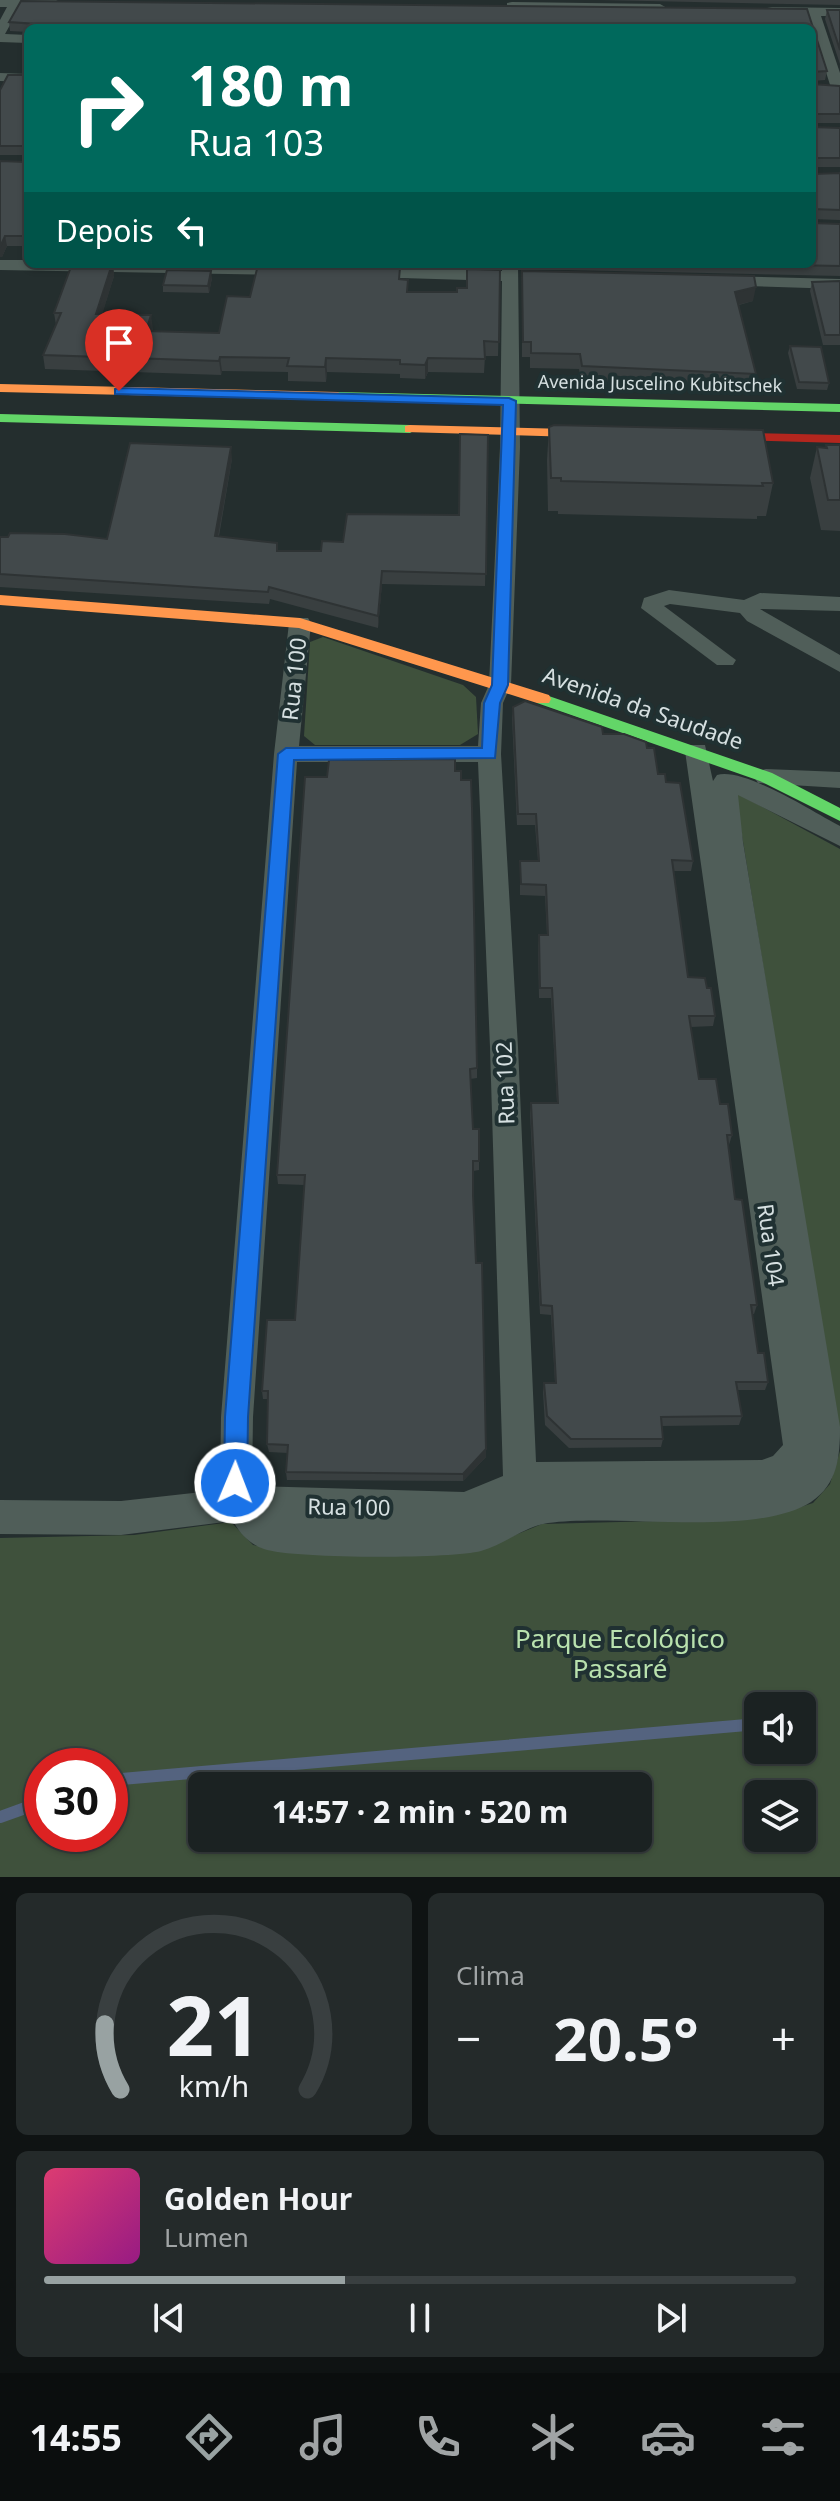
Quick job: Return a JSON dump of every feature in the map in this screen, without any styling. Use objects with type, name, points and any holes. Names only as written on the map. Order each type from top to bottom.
[{"type":"main road","name":"Avenida Juscelino Kubitschek","points":[[0,388],[840,408]]},
{"type":"main road","points":[[0,418],[633,435]]},
{"type":"main road","points":[[694,436],[840,439]]},
{"type":"main road","name":"Avenida da Saudade","points":[[0,600],[300,623],[697,751],[766,777],[840,815]]},
{"type":"street","points":[[0,32],[18,2]]},
{"type":"street","points":[[0,3],[78,4]]},
{"type":"street","points":[[499,8],[642,13],[673,9]]},
{"type":"street","points":[[771,24],[763,11],[840,12]]},
{"type":"street","points":[[813,11],[826,47],[834,88]]},
{"type":"street","points":[[0,38],[24,39]]},
{"type":"street","points":[[0,77],[24,78]]},
{"type":"street","points":[[0,265],[24,265]]},
{"type":"street","points":[[236,268],[310,271]]},
{"type":"street","points":[[356,272],[514,272]]},
{"type":"street","name":"Rua 102","points":[[514,272],[500,685],[492,703],[489,754],[504,1047],[520,1483]]},
{"type":"street","points":[[698,280],[840,284]]},
{"type":"street","points":[[725,660],[652,608],[652,603],[669,597],[747,607],[760,600],[840,604]]},
{"type":"street","points":[[747,607],[755,616],[840,665]]},
{"type":"street","name":"Rua 100","points":[[300,623],[286,754],[237,1417],[235,1483],[241,1503],[464,1509],[520,1483]]},
{"type":"street","name":"Rua 104","points":[[520,1483],[558,1476],[762,1476],[783,1470],[800,1450],[697,751]]},
{"type":"street","points":[[286,754],[489,754]]},
{"type":"street","points":[[766,777],[840,780]]},
{"type":"street","points":[[0,1517],[37,1520],[126,1518],[204,1511],[241,1503],[252,1521],[267,1533],[310,1537],[457,1538],[482,1534],[529,1510],[559,1504],[767,1502],[797,1493],[816,1475],[825,1455],[826,1442],[723,785],[725,781],[755,792],[840,837]]},
{"type":"green space","points":[[323,637],[463,685],[476,697],[478,734],[460,745],[315,745],[304,736],[310,642]]},
{"type":"green space","points":[[735,792],[840,849],[840,1441]]},
{"type":"green space","name":"Parque Ecológico Passaré","points":[[840,1451],[840,1877],[0,1877],[0,1538],[134,1535],[231,1522],[253,1545],[271,1548],[486,1547],[542,1524],[736,1519],[813,1503],[830,1484]]},
{"type":"building","points":[[21,1],[807,9],[812,24],[38,24],[9,22]]},
{"type":"building","points":[[827,10],[840,10],[840,50]]},
{"type":"building","points":[[816,37],[827,71],[816,72]]},
{"type":"building","points":[[8,75],[24,75],[24,146],[0,146],[0,90]]},
{"type":"building","points":[[816,84],[840,86],[840,114],[816,114]]},
{"type":"building","points":[[816,127],[840,128],[840,158],[816,158]]},
{"type":"building","points":[[0,161],[24,162],[24,236],[5,236],[0,247]]},
{"type":"building","points":[[840,173],[840,210],[816,209],[816,174]]},
{"type":"building","points":[[816,223],[840,224],[840,266],[816,266]]},
{"type":"building","points":[[71,268],[111,268],[96,314],[151,315],[146,331],[219,333],[227,296],[250,297],[257,268],[400,268],[399,279],[408,280],[407,292],[457,292],[457,288],[467,288],[467,269],[500,270],[499,342],[484,341],[485,359],[428,358],[425,365],[400,364],[400,360],[326,358],[325,367],[287,366],[289,358],[220,357],[219,361],[43,355],[61,313],[54,313]]},
{"type":"building","points":[[167,270],[211,271],[208,286],[163,285]]},
{"type":"building","points":[[522,271],[754,276],[756,287],[735,292],[756,374],[582,366],[580,354],[531,353],[531,342],[523,342]]},
{"type":"building","points":[[840,281],[840,335],[825,335],[812,282]]},
{"type":"building","points":[[790,346],[821,347],[829,383],[799,382]]},
{"type":"building","points":[[549,427],[763,430],[773,483],[762,483],[763,486],[561,481],[561,478],[551,478]]},
{"type":"building","points":[[460,434],[488,435],[486,574],[382,571],[378,616],[269,587],[268,592],[0,574],[0,537],[8,537],[10,533],[107,539],[130,443],[231,447],[215,536],[277,543],[277,551],[321,551],[322,541],[343,542],[347,514],[459,515]]},
{"type":"building","points":[[826,445],[840,445],[840,500],[828,500],[817,447],[827,448]]},
{"type":"building","points":[[525,701],[602,727],[603,734],[624,734],[646,742],[647,748],[654,748],[658,774],[665,774],[666,782],[680,783],[693,861],[672,860],[688,977],[705,978],[707,988],[711,988],[715,1016],[689,1016],[699,1079],[716,1079],[720,1104],[728,1104],[732,1135],[727,1135],[735,1199],[742,1200],[757,1305],[751,1305],[758,1353],[764,1353],[768,1382],[736,1382],[742,1416],[661,1417],[663,1439],[571,1439],[547,1416],[544,1383],[556,1383],[552,1306],[541,1305],[531,1103],[558,1103],[552,988],[540,988],[539,935],[548,935],[546,885],[521,884],[520,861],[539,861],[536,814],[518,814],[513,707]]},
{"type":"building","points":[[455,759],[455,771],[461,771],[461,780],[471,780],[477,1068],[470,1069],[473,1129],[479,1129],[479,1161],[473,1161],[473,1195],[476,1263],[482,1263],[486,1449],[463,1474],[286,1472],[288,1445],[267,1444],[268,1391],[262,1391],[267,1320],[295,1320],[305,1175],[277,1175],[305,777],[327,777],[329,760]]},
{"type":"waterway","points":[[128,1778],[744,1725]]},
{"type":"waterway","points":[[0,1817],[24,1808]]},
{"type":"traffic: fast","points":[[338,396],[840,408]]},
{"type":"traffic: fast","points":[[0,418],[410,429]]},
{"type":"traffic: fast","points":[[543,699],[766,777],[840,815]]},
{"type":"traffic: slow","points":[[0,388],[338,396]]},
{"type":"traffic: slow","points":[[410,429],[607,434]]},
{"type":"traffic: slow","points":[[0,600],[300,623],[543,699]]},
{"type":"traffic: jam","points":[[709,436],[840,439]]},
{"type":"route","points":[[119,391],[509,401],[510,447],[500,685],[492,703],[489,754],[286,754],[237,1417],[235,1483]]}]
